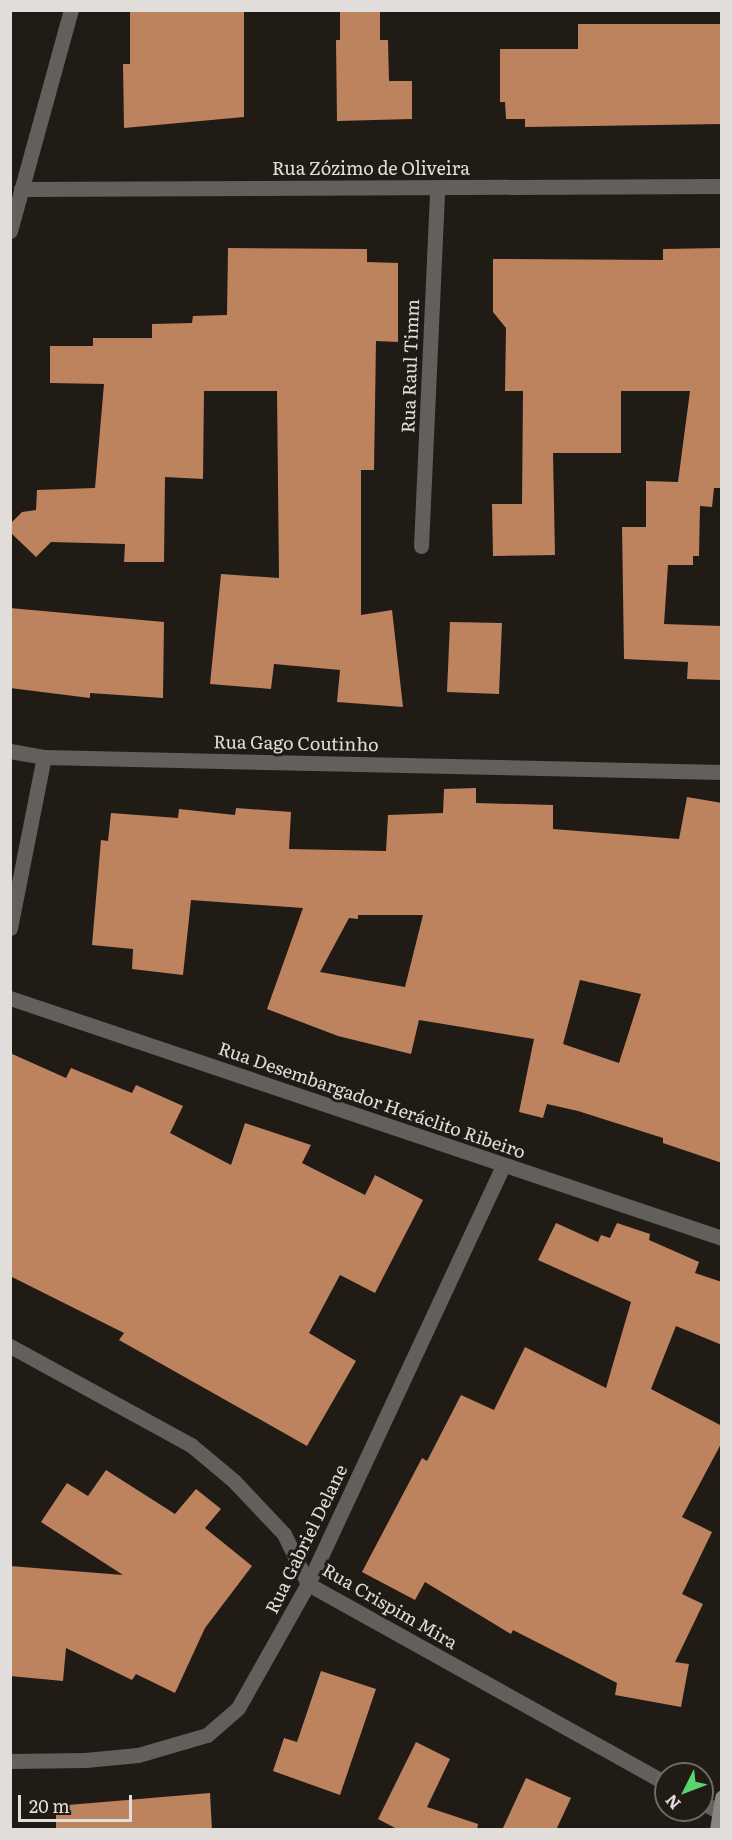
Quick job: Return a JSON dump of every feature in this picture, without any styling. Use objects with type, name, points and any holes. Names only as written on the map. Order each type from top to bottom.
[{"type":"main road","points":[[717,1830],[720,1805]]},
{"type":"street","points":[[12,221],[71,10]]},
{"type":"street","name":"Rua Zózimo de Oliveira","points":[[21,189],[722,186]]},
{"type":"street","name":"Rua Raul Timm","points":[[421,546],[437,187]]},
{"type":"street","name":"Rua Gago Coutinho","points":[[10,751],[45,756],[722,772]]},
{"type":"street","points":[[10,928],[45,756]]},
{"type":"street","name":"Rua Desembargador Heráclito Ribeiro","points":[[10,998],[722,1238]]},
{"type":"street","name":"Rua Gabriel Delane","points":[[10,1761],[85,1760],[138,1755],[207,1735],[238,1708],[308,1584],[503,1165]]},
{"type":"street","name":"Rua Crispim Mira","points":[[10,1346],[191,1445],[234,1481],[284,1534],[308,1584],[654,1775]]},
{"type":"building","points":[[130,10],[244,10],[244,117],[124,128],[123,64],[130,64]]},
{"type":"building","points":[[340,10],[380,10],[380,40],[388,40],[389,81],[412,81],[412,119],[337,121],[336,40],[340,40]]},
{"type":"building","points":[[578,24],[722,24],[722,124],[525,127],[525,119],[506,119],[505,102],[500,102],[500,49],[578,49]]},
{"type":"building","points":[[228,248],[367,249],[367,262],[398,263],[398,342],[376,341],[374,470],[361,470],[361,615],[392,610],[403,707],[337,702],[340,670],[274,664],[271,689],[210,684],[221,574],[279,578],[277,391],[204,391],[203,479],[165,477],[164,562],[124,562],[125,544],[51,542],[36,557],[10,532],[10,524],[22,512],[36,510],[37,490],[95,488],[104,384],[50,383],[50,346],[93,346],[93,338],[152,338],[152,324],[192,323],[193,316],[227,315]]},
{"type":"building","points":[[722,248],[722,488],[714,488],[712,507],[700,506],[699,556],[693,556],[693,565],[668,565],[664,624],[722,626],[722,680],[687,679],[688,662],[624,659],[622,527],[646,527],[646,481],[678,482],[690,391],[621,391],[621,453],[553,453],[555,555],[493,556],[492,504],[522,504],[523,391],[505,391],[506,328],[493,312],[493,259],[663,260],[663,249]]},
{"type":"building","points":[[10,608],[164,622],[163,698],[90,693],[90,698],[10,688]]},
{"type":"building","points":[[450,622],[502,623],[499,694],[447,692]]},
{"type":"building","points":[[476,788],[476,803],[553,805],[553,829],[679,839],[687,797],[722,803],[722,1163],[663,1143],[663,1138],[578,1111],[547,1104],[543,1118],[519,1112],[534,1039],[419,1020],[411,1054],[338,1036],[267,1009],[303,908],[191,900],[183,975],[132,969],[133,949],[92,945],[101,840],[108,841],[111,813],[178,818],[179,809],[235,815],[236,808],[291,812],[289,849],[386,851],[388,815],[443,813],[444,789]],"holes":[[[358,915],[423,915],[405,987],[320,972],[349,918],[358,919]],[[580,980],[641,994],[619,1063],[563,1044]]]},
{"type":"building","points":[[10,1053],[66,1078],[71,1068],[132,1093],[136,1085],[183,1106],[170,1133],[231,1165],[245,1123],[311,1145],[302,1163],[365,1195],[375,1175],[423,1200],[375,1293],[340,1275],[309,1333],[356,1361],[307,1446],[119,1340],[124,1333],[10,1276]]},
{"type":"building","points":[[556,1223],[598,1242],[601,1235],[610,1238],[617,1223],[650,1234],[649,1240],[699,1262],[695,1273],[722,1282],[722,1345],[676,1326],[651,1389],[722,1426],[722,1442],[682,1517],[712,1532],[682,1594],[703,1604],[675,1662],[689,1664],[681,1707],[615,1695],[617,1683],[513,1630],[511,1634],[425,1582],[415,1600],[362,1572],[422,1458],[427,1461],[461,1395],[494,1410],[525,1347],[606,1388],[631,1302],[538,1260]]},
{"type":"building","points":[[106,1470],[175,1514],[196,1489],[221,1509],[205,1528],[252,1566],[205,1628],[175,1693],[136,1674],[132,1680],[66,1648],[63,1681],[10,1676],[10,1566],[123,1575],[41,1522],[67,1483],[88,1496]]},
{"type":"building","points":[[321,1671],[376,1689],[340,1795],[273,1771],[284,1738],[297,1742]]},
{"type":"building","points":[[416,1742],[450,1759],[427,1807],[478,1824],[477,1830],[399,1830],[378,1819]]},
{"type":"building","points":[[526,1778],[571,1798],[556,1830],[502,1830]]},
{"type":"building","points":[[210,1793],[212,1830],[56,1830],[56,1806]]}]
